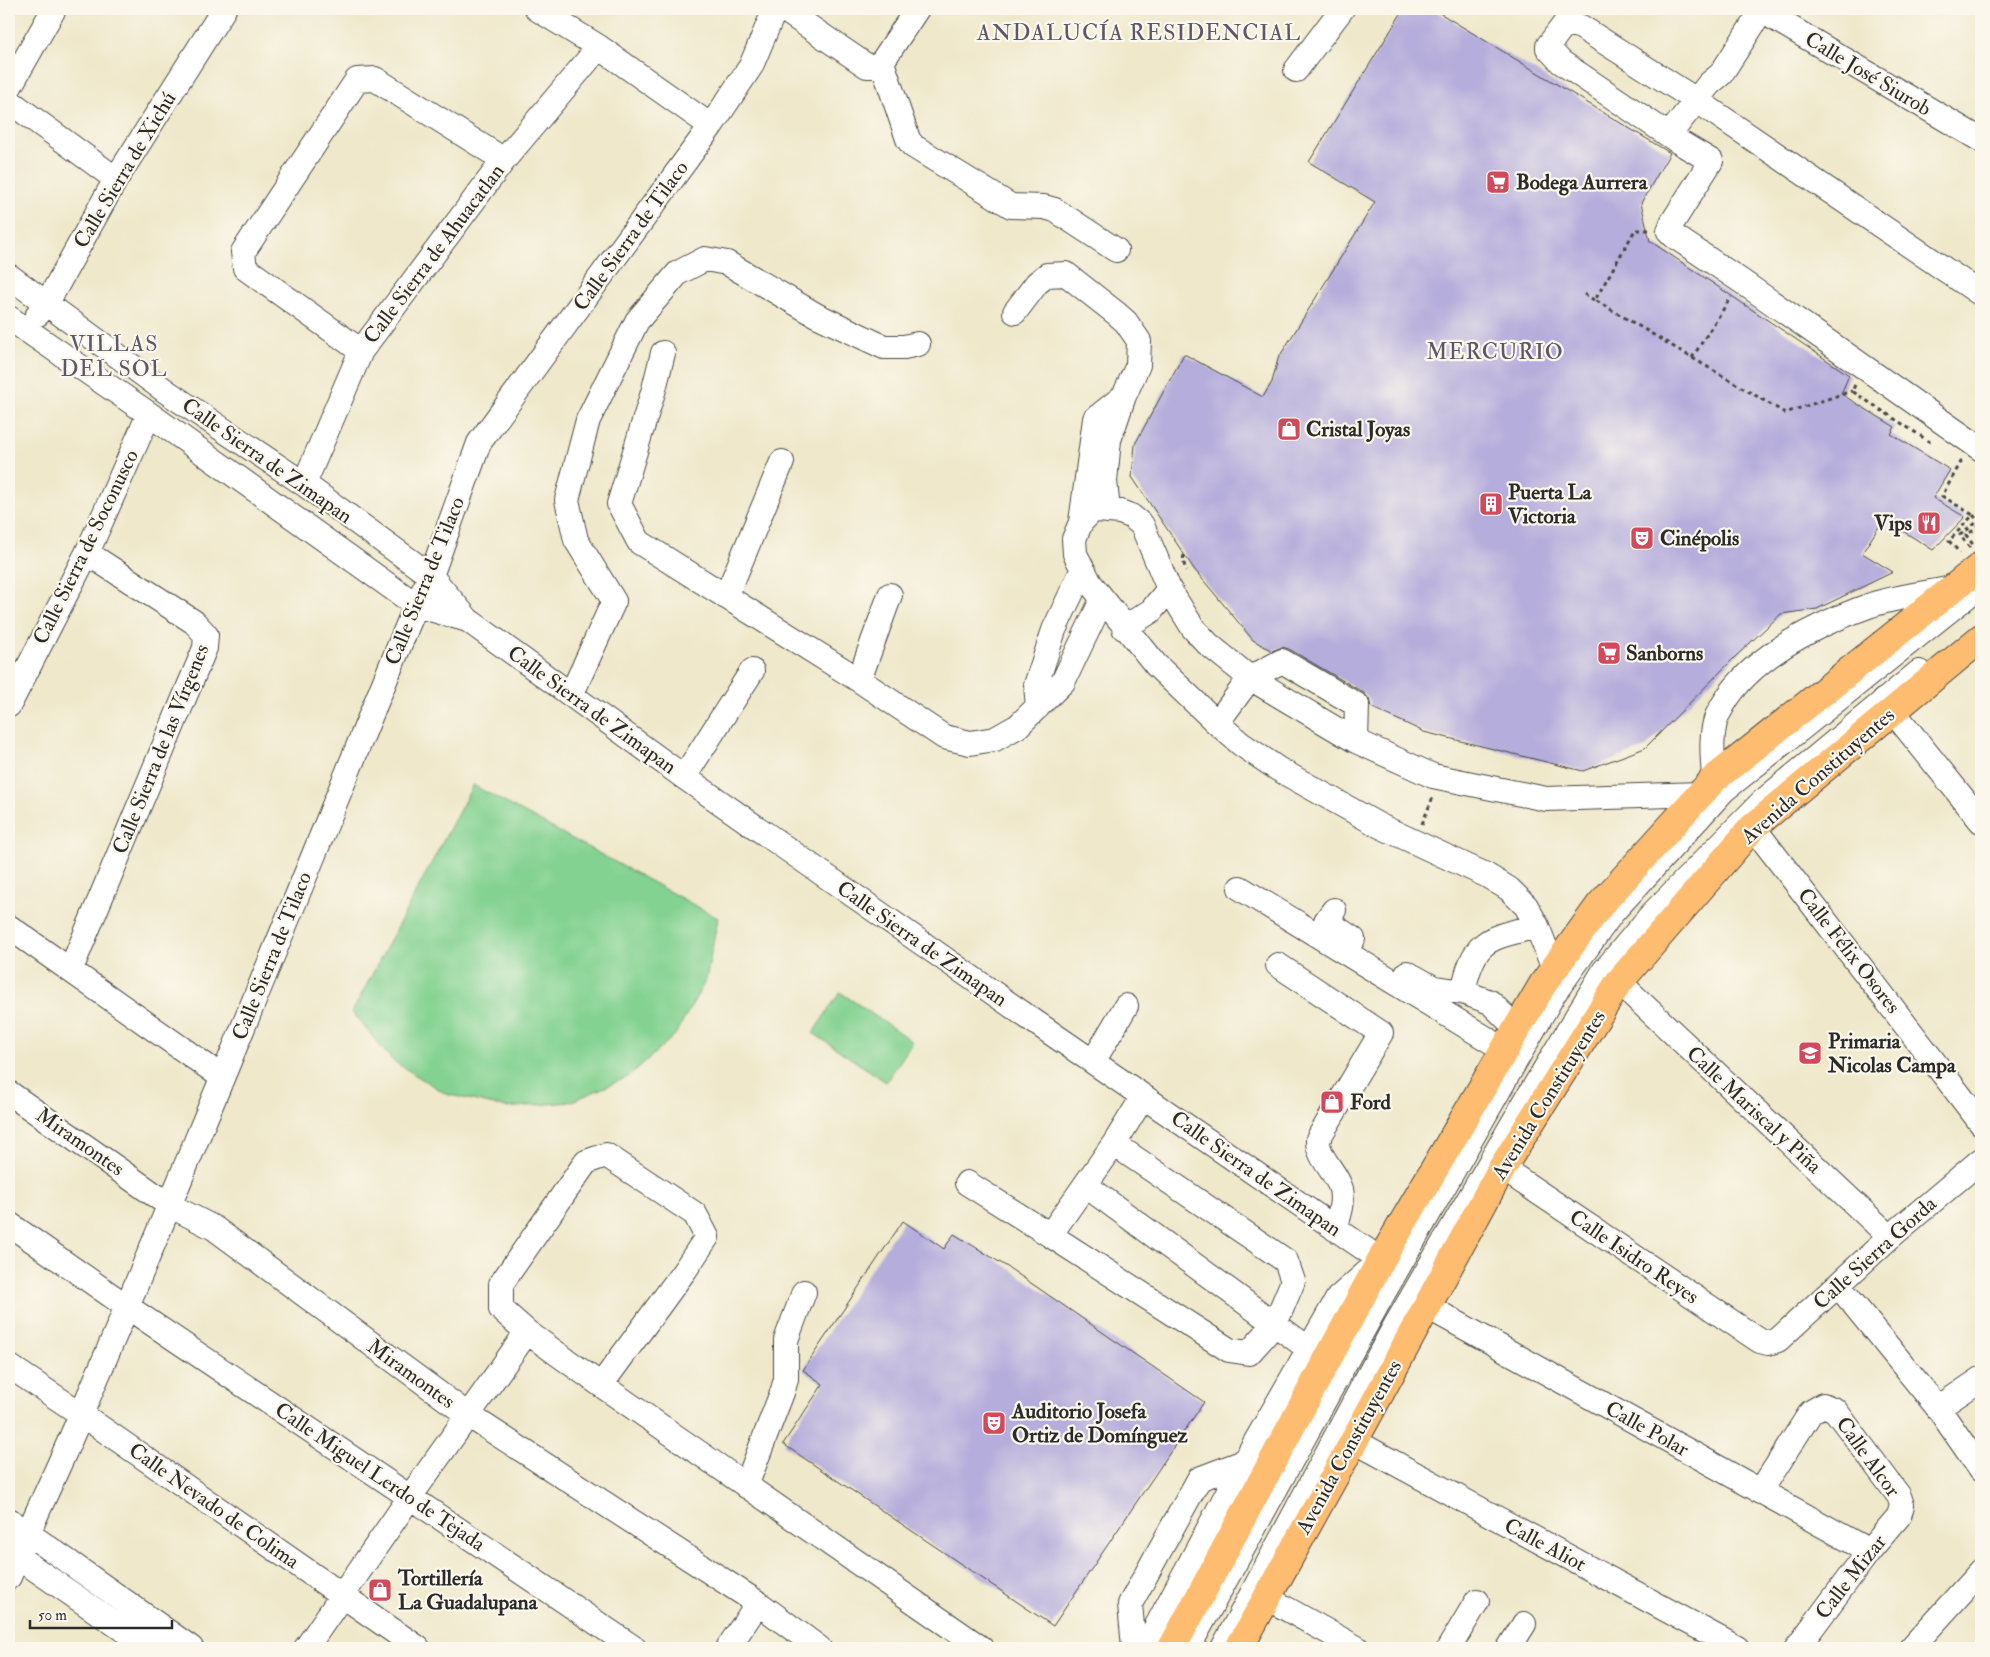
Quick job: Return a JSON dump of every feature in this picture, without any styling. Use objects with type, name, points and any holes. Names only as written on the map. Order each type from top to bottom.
[{"type":"main road","points":[[1172,1648],[1382,1260],[1554,969],[1600,905],[1707,786],[1953,588],[1980,574]]},
{"type":"main road","name":"Avenida Constituyentes","points":[[1239,1648],[1502,1168],[1619,982],[1753,827],[1889,706],[1981,638]]},
{"type":"street","points":[[9,88],[54,9]]},
{"type":"street","name":"Calle Sierra de Xichú","points":[[17,324],[46,303],[116,179],[224,9]]},
{"type":"street","points":[[537,9],[599,47],[711,126]]},
{"type":"street","name":"Calle Sierra de Tilaco","points":[[12,1561],[18,1526],[82,1414],[416,605],[431,576],[479,443],[711,126],[751,66],[775,9]]},
{"type":"street","points":[[782,9],[867,66],[875,66],[882,62],[917,9]]},
{"type":"street","points":[[1296,70],[1342,9]]},
{"type":"street","points":[[1674,138],[1701,104],[1720,89],[1721,74],[1760,9]]},
{"type":"street","name":"Calle José Siurob","points":[[1760,9],[1981,140]]},
{"type":"street","points":[[1981,294],[1701,104],[1581,27],[1568,22],[1564,23],[1548,48],[1561,62],[1711,161],[1672,223],[1669,231],[1674,236],[1981,449]]},
{"type":"street","name":"Calle Sierra de Ahuacatlan","points":[[304,484],[361,351],[504,160],[599,47]]},
{"type":"street","points":[[882,62],[908,139],[913,146],[1011,206],[1044,207],[1055,210],[1116,250]]},
{"type":"street","points":[[361,351],[245,268],[243,252],[357,80],[376,79],[504,160]]},
{"type":"street","points":[[9,101],[116,179]]},
{"type":"street","points":[[572,694],[614,601],[576,540],[567,500],[588,420],[638,321],[678,273],[705,259],[727,263],[816,316],[884,347],[904,347],[918,344]]},
{"type":"street","points":[[1014,312],[1037,283],[1047,275],[1066,274],[1126,322],[1139,340],[1138,365],[1124,396],[1109,440],[1105,481],[1108,512]]},
{"type":"street","name":"Calle Sierra de Zimapan","points":[[9,276],[167,392],[304,484],[431,576],[468,620],[684,777],[1143,1097],[1382,1260]]},
{"type":"street","name":"Calle Sierra de Zimapan","points":[[17,324],[149,414],[416,605],[468,620]]},
{"type":"street","points":[[663,353],[654,389],[618,504],[639,542],[859,680],[944,737],[970,743],[995,739],[1018,726],[1063,682],[1102,600]]},
{"type":"street","points":[[1124,396],[1095,419],[1081,522],[1074,539],[1075,554],[1082,571],[1102,600],[1156,665],[1216,723],[1242,744],[1295,779],[1380,826],[1486,875],[1509,890],[1526,906],[1537,926],[1554,969]]},
{"type":"street","name":"Calle Sierra de Soconusco","points":[[9,705],[87,553],[149,414]]},
{"type":"street","points":[[726,597],[782,462]]},
{"type":"street","points":[[1081,522],[1090,512],[1098,510],[1120,512],[1131,516],[1142,525],[1169,590],[1193,628],[1208,644],[1250,678],[1356,741],[1433,776],[1546,799],[1707,786],[1716,718],[1732,690],[1754,667],[1788,644],[1831,622],[1873,604],[1953,588]]},
{"type":"street","name":"Calle Sierra de las Vírgenes","points":[[71,969],[205,648],[206,635],[194,622],[87,553]]},
{"type":"street","points":[[1038,707],[1036,685],[1054,630],[1082,571]]},
{"type":"street","points":[[1188,1648],[1384,1292],[1553,995],[1612,913],[1724,790],[1980,574]]},
{"type":"street","points":[[1124,628],[1151,611],[1169,590]]},
{"type":"street","points":[[859,680],[890,595]]},
{"type":"street","points":[[1223,1648],[1394,1328],[1604,971],[1652,914],[1762,802],[1889,706],[1981,623]]},
{"type":"street","points":[[1216,723],[1250,678],[1282,661],[1357,705],[1356,741]]},
{"type":"street","points":[[684,777],[752,671]]},
{"type":"street","points":[[1889,706],[1981,821]]},
{"type":"street","name":"Calle Félix Osores","points":[[1753,827],[1981,1124]]},
{"type":"street","points":[[1240,888],[1511,1040]]},
{"type":"street","points":[[1334,910],[1326,922],[1422,983],[1434,988],[1463,992],[1490,1002],[1511,1040]]},
{"type":"street","points":[[1463,992],[1467,969],[1475,954],[1490,939],[1537,926]]},
{"type":"street","points":[[9,927],[222,1077]]},
{"type":"street","points":[[1278,964],[1381,1033],[1318,1139],[1318,1148],[1341,1188],[1342,1204],[1335,1229]]},
{"type":"street","name":"Calle Mariscal y Piña","points":[[1619,982],[1890,1237]]},
{"type":"street","points":[[1093,1062],[1126,1006]]},
{"type":"street","name":"Miramontes","points":[[9,1093],[169,1205],[214,1228],[468,1415],[758,1603],[819,1648]]},
{"type":"street","points":[[1050,1235],[1114,1144],[1143,1097]]},
{"type":"street","points":[[967,1183],[1229,1350],[1249,1353],[1275,1324],[1293,1281],[1286,1261],[1114,1144]]},
{"type":"street","points":[[602,1385],[707,1237],[695,1214],[606,1155],[586,1162],[501,1284],[501,1309],[527,1332],[602,1385],[981,1648]]},
{"type":"street","name":"Calle Sierra Gorda","points":[[1768,1343],[1778,1340],[1890,1237],[1981,1160]]},
{"type":"street","name":"Calle Isidro Reyes","points":[[1502,1168],[1760,1341],[1768,1343]]},
{"type":"street","points":[[1085,1186],[1309,1349]]},
{"type":"street","name":"Calle Miguel Lerdo de Tejada","points":[[9,1224],[126,1306],[634,1648]]},
{"type":"street","points":[[1145,1648],[1244,1462],[1338,1298],[1382,1260]]},
{"type":"street","points":[[1838,1285],[1938,1408],[1981,1470]]},
{"type":"street","points":[[746,1486],[783,1390],[786,1379],[786,1340],[804,1292]]},
{"type":"street","name":"Calle Polar","points":[[1426,1306],[1869,1551]]},
{"type":"street","points":[[306,1648],[527,1332]]},
{"type":"street","name":"Calle Nevado de Colima","points":[[9,1366],[82,1414],[418,1648]]},
{"type":"street","points":[[1938,1408],[1981,1379]]},
{"type":"street","name":"Calle Alcor","points":[[1760,1492],[1811,1412],[1822,1404],[1834,1410],[1899,1496],[1902,1505]]},
{"type":"street","name":"Calle Aliot","points":[[1354,1441],[1737,1648]]},
{"type":"street","points":[[1134,1648],[1130,1604],[1199,1479],[1244,1462]]},
{"type":"street","name":"Calle Mizar","points":[[1797,1648],[1869,1551],[1899,1516],[1902,1505]]},
{"type":"street","points":[[18,1526],[191,1648]]},
{"type":"street","points":[[12,1561],[150,1648]]},
{"type":"street","points":[[1911,1648],[1981,1571]]},
{"type":"street","points":[[1266,1598],[1357,1648]]},
{"type":"street","points":[[1449,1648],[1476,1601]]},
{"type":"street","points":[[728,1648],[758,1603]]},
{"type":"street","points":[[1509,1648],[1524,1624]]},
{"type":"path","points":[[1595,300],[1635,230],[1669,231]]},
{"type":"path","points":[[1692,358],[1741,281]]},
{"type":"path","points":[[1584,294],[1785,413],[1852,391]]},
{"type":"path","points":[[1852,391],[1862,366]]},
{"type":"path","points":[[1852,391],[1936,446]]},
{"type":"path","points":[[1953,457],[1961,462],[1942,496],[1973,515],[1981,523]]},
{"type":"path","points":[[1973,515],[1949,541],[1980,574]]},
{"type":"path","points":[[1960,535],[1976,524],[1979,527],[1966,535]]},
{"type":"path","points":[[1184,555],[1182,560],[1187,574]]},
{"type":"path","points":[[1421,826],[1436,789]]},
{"type":"green space","points":[[473,785],[718,918],[706,980],[675,1035],[628,1077],[570,1102],[507,1108],[446,1094],[393,1061],[352,1012]]},
{"type":"green space","points":[[840,992],[913,1042],[886,1082],[813,1033]]},
{"type":"building","name":"Puerta La Victoria","points":[[1404,9],[1433,9],[1670,153],[1641,203],[1650,241],[1849,375],[1841,394],[1895,427],[1891,434],[1950,470],[1933,498],[1965,517],[1933,550],[1884,519],[1862,553],[1893,572],[1817,609],[1781,614],[1736,656],[1645,748],[1583,771],[1424,732],[1371,707],[1369,699],[1364,693],[1289,649],[1282,647],[1272,651],[1253,640],[1194,569],[1132,477],[1135,444],[1184,354],[1263,397],[1272,382],[1278,359],[1375,202],[1309,162]]},
{"type":"building","name":"Auditorio Josefa Ortiz de Domínguez","points":[[903,1221],[944,1249],[954,1234],[1009,1268],[1204,1402],[1053,1626],[783,1444],[823,1384],[803,1370]]},
{"type":"place","name":"Bodega Aurrera","points":[[1498,182]]},
{"type":"place","name":"Cristal Joyas","points":[[1289,429]]},
{"type":"place","name":"Puerta La Victoria","points":[[1491,504]]},
{"type":"place","name":"Vips","points":[[1929,523]]},
{"type":"place","name":"Cinépolis","points":[[1642,538]]},
{"type":"place","name":"Sanborns","points":[[1609,653]]},
{"type":"place","name":"Primaria Nicolas Campa","points":[[1810,1053]]},
{"type":"place","name":"Ford","points":[[1332,1102]]},
{"type":"place","name":"Auditorio Josefa Ortiz de Domínguez","points":[[994,1423]]},
{"type":"place","name":"Tortillería La Guadalupana","points":[[380,1590]]},
{"type":"district","name":"ANDALUCÍA RESIDENCIAL","points":[[1139,33]]},
{"type":"district","name":"MERCURIO","points":[[1495,352]]},
{"type":"district","name":"VILLAS DEL SOL","points":[[114,356]]}]
